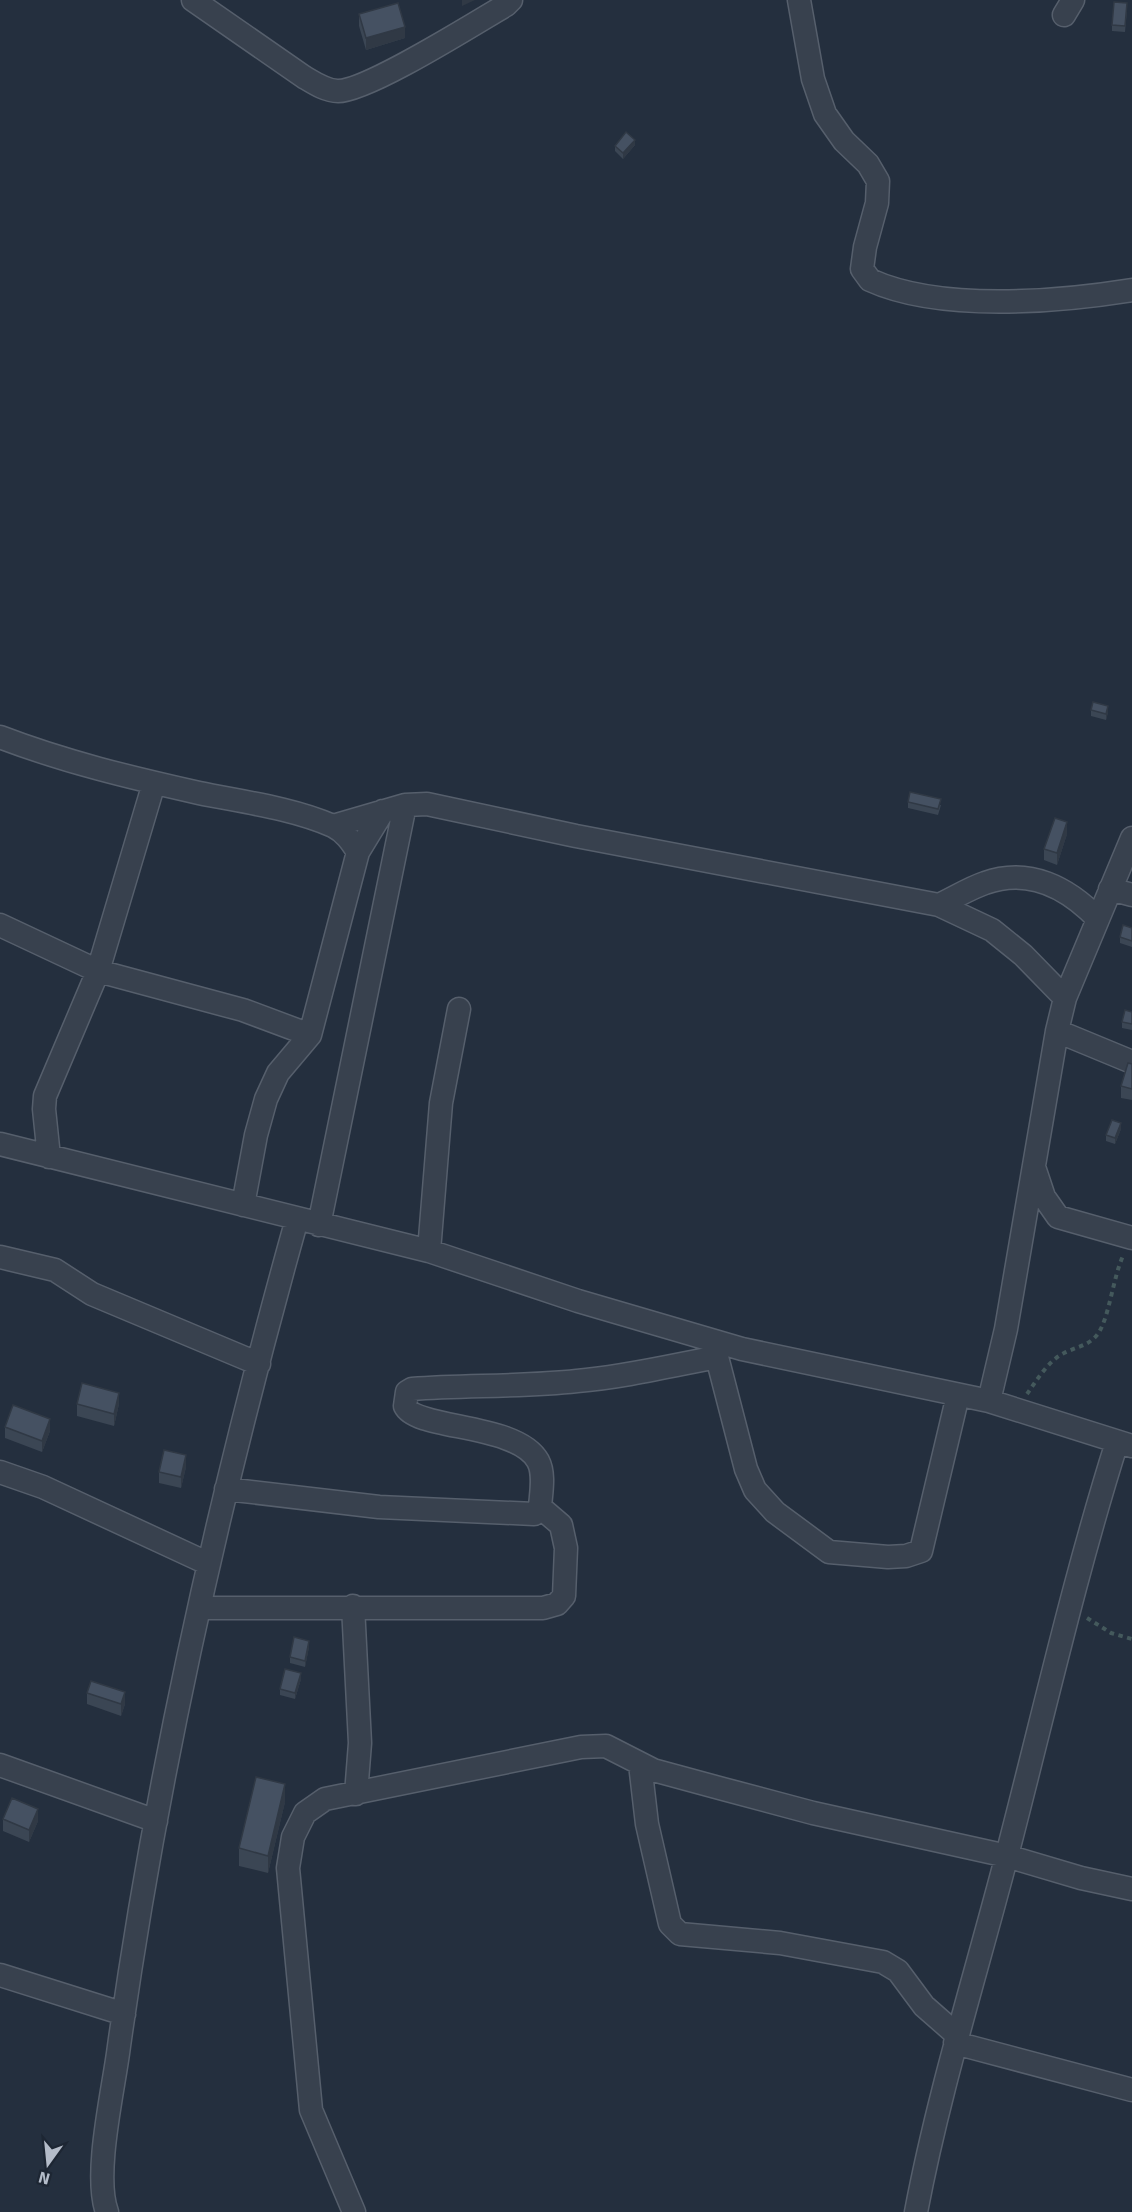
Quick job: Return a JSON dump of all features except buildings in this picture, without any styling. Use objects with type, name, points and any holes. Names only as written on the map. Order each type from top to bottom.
[{"type":"street","points":[[193,0],[304,77],[323,88],[338,91],[362,85],[451,37],[511,0]]},
{"type":"street","points":[[799,0],[813,79],[825,114],[844,141],[868,164],[878,181],[877,203],[865,247],[862,269],[870,280],[905,291],[948,298],[1023,302],[1132,290]]},
{"type":"street","points":[[0,737],[47,755],[154,783],[273,809],[333,826],[350,839],[358,852]]},
{"type":"street","points":[[48,1157],[45,1096],[98,971],[154,783]]},
{"type":"street","points":[[333,826],[405,805],[427,804],[576,836],[939,905],[992,930],[1023,955],[1065,998]]},
{"type":"street","points":[[319,1225],[405,805]]},
{"type":"street","points":[[243,1206],[256,1135],[266,1099],[278,1073],[310,1035],[358,852],[383,812]]},
{"type":"street","points":[[989,1401],[1006,1329],[1057,1031],[1065,998],[1132,838]]},
{"type":"street","points":[[939,905],[987,882],[1022,878],[1056,886],[1077,898],[1098,919]]},
{"type":"street","points":[[1110,890],[1132,895]]},
{"type":"street","points":[[0,925],[98,971],[243,1010],[310,1035]]},
{"type":"street","points":[[429,1251],[441,1103],[459,1009]]},
{"type":"street","points":[[1057,1031],[1132,1062]]},
{"type":"street","points":[[0,1144],[429,1251],[716,1349],[989,1401],[1125,1444],[1084,1546],[1006,1856],[929,2142],[916,2212]]},
{"type":"street","points":[[1034,1168],[1044,1197],[1058,1217],[1129,1244]]},
{"type":"street","points":[[104,2208],[104,2159],[124,2014],[156,1821],[226,1490],[297,1219]]},
{"type":"street","points":[[0,1257],[55,1270],[93,1294],[259,1364]]},
{"type":"street","points":[[716,1349],[735,1430],[755,1490],[775,1512],[830,1552],[888,1557],[906,1556],[921,1551],[958,1395]]},
{"type":"street","points":[[226,1490],[379,1508],[433,1508],[528,1516],[540,1507],[542,1476],[537,1460],[521,1447],[481,1430],[416,1417],[405,1406],[407,1392],[412,1389],[466,1385],[575,1382],[627,1375],[716,1349]]},
{"type":"street","points":[[0,1472],[43,1487],[209,1564]]},
{"type":"street","points":[[200,1608],[353,1606],[543,1608],[557,1604],[564,1596],[565,1535],[555,1517],[540,1507]]},
{"type":"street","points":[[353,1606],[360,1743],[356,1794]]},
{"type":"street","points":[[354,2212],[311,2109],[288,1868],[293,1837],[305,1813],[325,1799],[581,1747],[606,1746],[621,1751],[640,1764],[813,1814],[1006,1856],[1081,1878],[1132,1889]]},
{"type":"street","points":[[640,1764],[653,1856],[670,1924],[675,1931],[680,1934],[780,1944],[883,1962],[898,1971],[924,2006],[956,2039],[1132,2090]]},
{"type":"street","points":[[0,1766],[156,1821]]},
{"type":"street","points":[[0,1975],[124,2014]]},
{"type":"path","points":[[1017,1410],[1051,1362],[1064,1353],[1092,1341],[1099,1333],[1116,1272],[1129,1244]]},
{"type":"path","points":[[1070,1607],[1111,1633],[1132,1639]]}]
